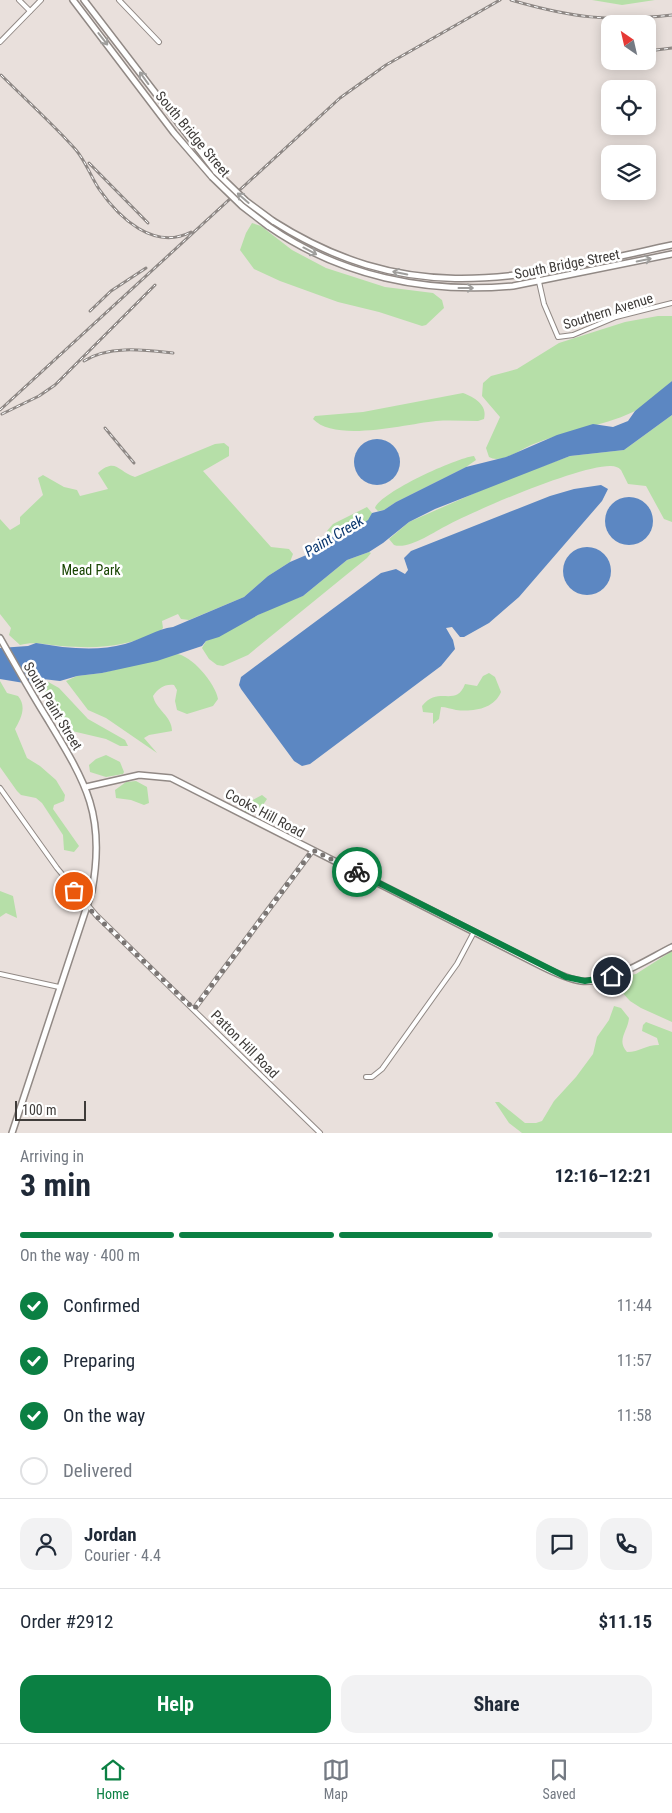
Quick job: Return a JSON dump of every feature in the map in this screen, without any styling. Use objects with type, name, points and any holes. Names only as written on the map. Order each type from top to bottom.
[{"type":"main road","name":"South Bridge Street","points":[[73,0],[174,133],[212,177],[242,206],[268,226],[315,254],[360,272],[436,288],[489,288],[538,282],[672,254]]},
{"type":"main road","name":"South Bridge Street","points":[[84,0],[216,172],[246,201],[273,221],[320,247],[362,263],[403,274],[440,279],[479,280],[537,273],[672,245]]},
{"type":"main road","name":"South Paint Street","points":[[0,638],[86,787],[95,819],[98,854],[92,890],[12,1133]]},
{"type":"main road","name":"Cooks Hill Road","points":[[86,787],[139,775],[171,778],[556,973],[585,981],[612,976],[672,947]]},
{"type":"street","points":[[18,0],[30,11]]},
{"type":"street","points":[[0,42],[41,0]]},
{"type":"street","points":[[119,0],[159,42]]},
{"type":"street","name":"Southern Avenue","points":[[537,273],[538,282],[554,332],[558,337],[562,338],[616,317],[672,303]]},
{"type":"street","name":"Patton Hill Road","points":[[0,788],[57,868],[96,916],[320,1133]]},
{"type":"street","points":[[194,1009],[313,850]]},
{"type":"street","points":[[366,1077],[372,1077],[382,1068],[457,964],[474,932]]},
{"type":"street","points":[[0,974],[59,988]]},
{"type":"green space","points":[[592,0],[655,0],[622,5]]},
{"type":"green space","points":[[252,223],[261,226],[292,250],[326,268],[385,287],[433,293],[442,300],[444,308],[426,325],[422,326],[379,312],[338,302],[280,281],[254,269],[240,250]]},
{"type":"green space","points":[[658,316],[672,316],[672,381],[649,402],[621,417],[544,440],[505,458],[494,459],[489,457],[486,448],[500,417],[482,396],[483,383],[491,376],[517,369],[559,343],[625,322]]},
{"type":"green space","points":[[463,393],[479,402],[484,410],[484,419],[478,421],[436,421],[354,431],[337,430],[323,426],[313,419],[315,416],[363,412]]},
{"type":"green space","points":[[672,415],[672,522],[664,519],[646,486],[628,484],[621,470],[611,466],[596,468],[553,480],[460,519],[413,543],[400,546],[394,545],[389,539],[409,522],[500,482],[570,456],[624,450]]},
{"type":"green space","name":"Mead Park","points":[[224,443],[229,447],[229,456],[203,471],[271,547],[289,549],[293,554],[290,562],[268,576],[244,597],[189,620],[181,619],[178,614],[162,621],[163,628],[160,631],[136,641],[100,647],[75,647],[35,643],[20,645],[9,635],[11,628],[0,614],[0,519],[10,530],[20,524],[20,517],[43,495],[38,478],[43,475],[64,487],[77,490],[80,496],[108,489],[98,473],[109,466],[117,467],[135,477],[215,444]]},
{"type":"green space","points":[[474,456],[476,460],[466,467],[396,502],[384,510],[378,511],[375,508],[390,493],[404,485],[436,469]]},
{"type":"green space","points":[[367,507],[372,513],[366,523],[346,534],[339,536],[328,535],[327,531],[333,524]]},
{"type":"green space","points":[[369,552],[371,553],[367,558],[248,655],[223,666],[217,665],[209,659],[202,648],[206,641],[278,605],[303,596],[347,560]]},
{"type":"green space","points":[[175,654],[188,658],[201,670],[213,686],[218,699],[213,706],[187,714],[177,710],[175,701],[177,690],[174,685],[167,685],[160,689],[153,696],[157,705],[167,717],[172,731],[149,735],[144,738],[157,753],[106,718],[88,710],[66,681],[77,676],[102,673]]},
{"type":"green space","points":[[489,673],[495,677],[501,692],[498,698],[488,706],[476,710],[456,710],[441,707],[439,719],[433,724],[433,713],[423,712],[422,706],[428,700],[435,697],[457,695],[465,684],[477,686],[483,676]]},
{"type":"green space","points":[[43,679],[59,688],[88,719],[125,740],[128,746],[120,746],[106,739],[72,731],[64,721],[55,703],[40,686],[39,680]]},
{"type":"green space","points":[[0,681],[7,693],[18,696],[21,700],[23,708],[15,729],[27,758],[56,780],[65,795],[64,801],[54,805],[53,809],[79,846],[74,852],[64,850],[63,835],[42,803],[36,798],[21,795],[0,767]]},
{"type":"green space","points":[[106,755],[120,762],[123,774],[106,777],[90,772],[89,765],[96,759]]},
{"type":"green space","points":[[136,781],[147,787],[149,803],[144,805],[131,800],[116,798],[115,790],[126,782]]},
{"type":"green space","points":[[262,795],[267,799],[261,808],[253,813],[245,812],[249,802]]},
{"type":"green space","points":[[0,891],[13,896],[17,918],[6,913],[0,917]]},
{"type":"green space","points":[[672,951],[672,1022],[641,1008],[630,1001],[620,990],[601,987],[601,985],[613,978],[636,974]]},
{"type":"green space","points":[[614,1006],[621,1008],[629,1018],[623,1039],[624,1048],[627,1052],[659,1045],[657,1038],[642,1031],[643,1025],[646,1022],[672,1032],[672,1133],[522,1133],[509,1123],[495,1102],[499,1102],[525,1123],[542,1121],[554,1101],[576,1077],[593,1054],[597,1037],[609,1020]]},
{"type":"water","points":[[672,381],[672,415],[624,450],[570,456],[435,509],[409,522],[369,552],[347,560],[303,596],[258,615],[219,637],[206,641],[202,646],[157,661],[60,681],[43,679],[30,684],[0,679],[0,648],[28,646],[36,643],[70,648],[103,648],[125,644],[173,627],[244,597],[268,576],[290,562],[311,553],[318,543],[329,537],[347,534],[368,520],[372,513],[384,510],[396,502],[466,467],[506,457],[557,435],[593,424],[613,427],[628,421],[635,411]]},
{"type":"water","points":[[377,439],[390,443],[396,449],[400,462],[396,475],[390,481],[377,485],[364,481],[358,475],[354,462],[358,449],[364,443]]},
{"type":"water","points":[[601,485],[608,489],[602,501],[519,597],[489,623],[464,637],[460,637],[452,627],[446,628],[453,640],[455,649],[441,666],[310,764],[302,766],[294,761],[241,689],[239,685],[241,677],[381,573],[396,569],[405,574],[408,570],[404,558],[411,551],[550,496],[574,489]]},
{"type":"water","points":[[629,497],[638,499],[646,504],[651,512],[653,521],[651,530],[646,538],[638,543],[629,545],[620,543],[612,538],[607,530],[605,521],[607,512],[612,504],[620,499]]},
{"type":"water","points":[[582,547],[592,547],[604,554],[611,566],[611,576],[604,588],[592,595],[582,595],[574,591],[567,584],[563,576],[563,566],[567,558],[574,551]]},
{"type":"railway","points":[[0,410],[340,98],[386,65],[500,0]]},
{"type":"railway","points":[[511,0],[553,11],[591,17],[629,18],[672,15]]},
{"type":"railway","points":[[656,50],[672,48]]},
{"type":"railway","points":[[1,75],[76,150],[107,200],[127,220],[151,234],[164,237],[177,237],[191,232]]},
{"type":"railway","points":[[89,163],[148,223]]},
{"type":"railway","points":[[90,311],[111,291],[146,268]]},
{"type":"railway","points":[[2,414],[39,396],[55,385],[155,285]]},
{"type":"railway","points":[[84,361],[105,353],[127,350],[173,353]]},
{"type":"railway","points":[[105,428],[134,463]]},
{"type":"way so far","points":[[74,891],[96,916],[194,1009],[313,850],[357,872]]},
{"type":"route","points":[[357,872],[540,966],[566,977],[585,981],[612,976]]},
{"type":"water label","name":"Paint Creek","points":[[334,536]]}]
